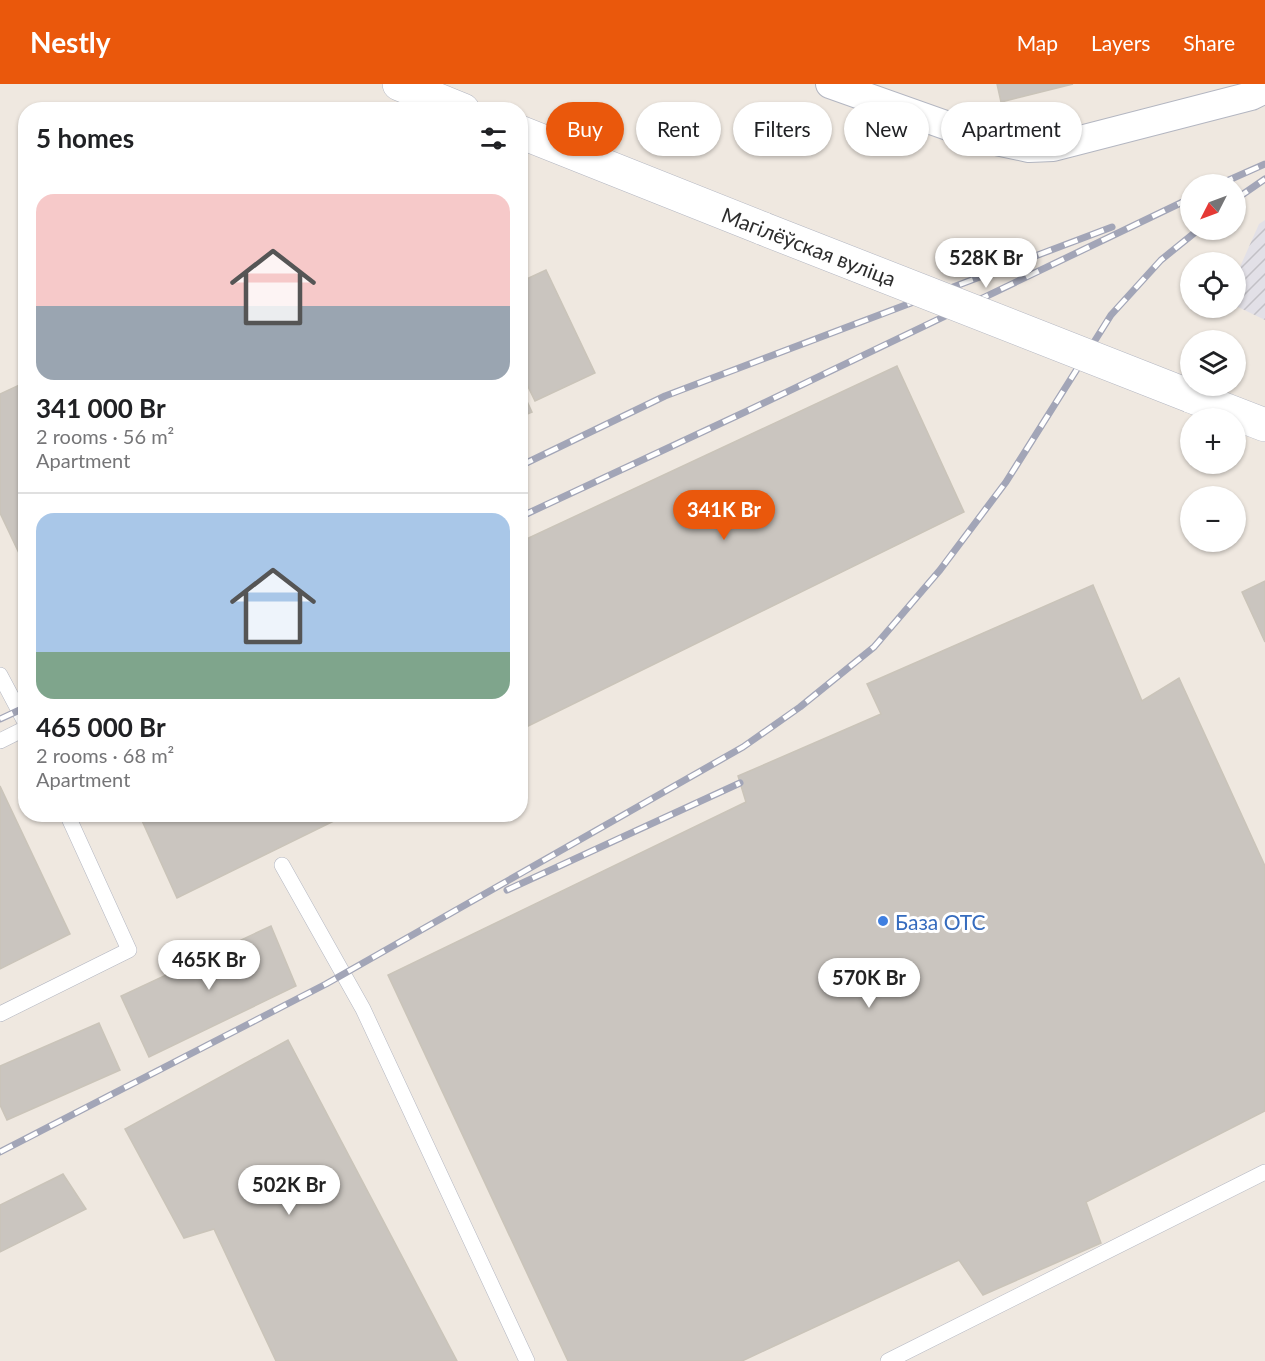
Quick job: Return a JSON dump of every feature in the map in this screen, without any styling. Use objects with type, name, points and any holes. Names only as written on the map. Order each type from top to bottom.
[{"type":"street","points":[[399,84],[443,102]]},
{"type":"street","points":[[830,84],[982,138],[1029,148],[1053,147],[1251,96],[1265,89]]},
{"type":"street","name":"Магілёўская вуліца","points":[[528,135],[1265,425]]},
{"type":"lane","points":[[0,675],[18,709]]},
{"type":"lane","points":[[0,741],[18,732]]},
{"type":"lane","points":[[0,1014],[129,950],[71,822]]},
{"type":"lane","points":[[282,865],[363,1009],[527,1361]]},
{"type":"lane","points":[[888,1361],[1265,1173]]},
{"type":"shaded area","points":[[1265,220],[1265,320],[1246,311],[1246,253],[1259,224]]},
{"type":"building","points":[[997,84],[1073,84],[1001,102]]},
{"type":"building","points":[[546,270],[595,373],[535,401],[528,387],[528,278]]},
{"type":"building","points":[[897,366],[964,512],[528,726],[528,538]]},
{"type":"building","points":[[18,386],[18,551],[0,513],[0,394]]},
{"type":"building","points":[[1265,581],[1265,642],[1242,592]]},
{"type":"building","name":"База ОТС","points":[[1093,585],[1142,701],[1179,678],[1265,866],[1265,1111],[1086,1202],[1101,1243],[983,1295],[959,1260],[742,1361],[568,1361],[388,975],[746,802],[738,776],[881,714],[867,684]]},
{"type":"building","points":[[0,786],[70,934],[0,969]]},
{"type":"building","points":[[143,822],[332,822],[177,898]]},
{"type":"building","points":[[271,926],[296,986],[149,1057],[121,996]]},
{"type":"building","points":[[99,1023],[120,1070],[7,1120],[0,1105],[0,1066]]},
{"type":"building","points":[[288,1040],[457,1361],[276,1361],[214,1229],[184,1238],[125,1129]]},
{"type":"building","points":[[63,1174],[86,1209],[0,1252],[0,1205]]},
{"type":"railway","points":[[1242,174],[1265,164]]},
{"type":"railway","points":[[1246,192],[1265,179]]},
{"type":"railway","points":[[528,513],[1180,203]]},
{"type":"railway","points":[[528,462],[665,396],[1112,227]]},
{"type":"railway","points":[[0,1152],[326,984],[743,747],[800,707],[874,647],[940,570],[1006,482],[1111,315],[1161,260],[1186,240]]},
{"type":"railway","points":[[0,719],[18,711]]},
{"type":"railway","points":[[507,890],[740,783]]},
{"type":"place","name":"База ОТС","points":[[883,921]]}]
